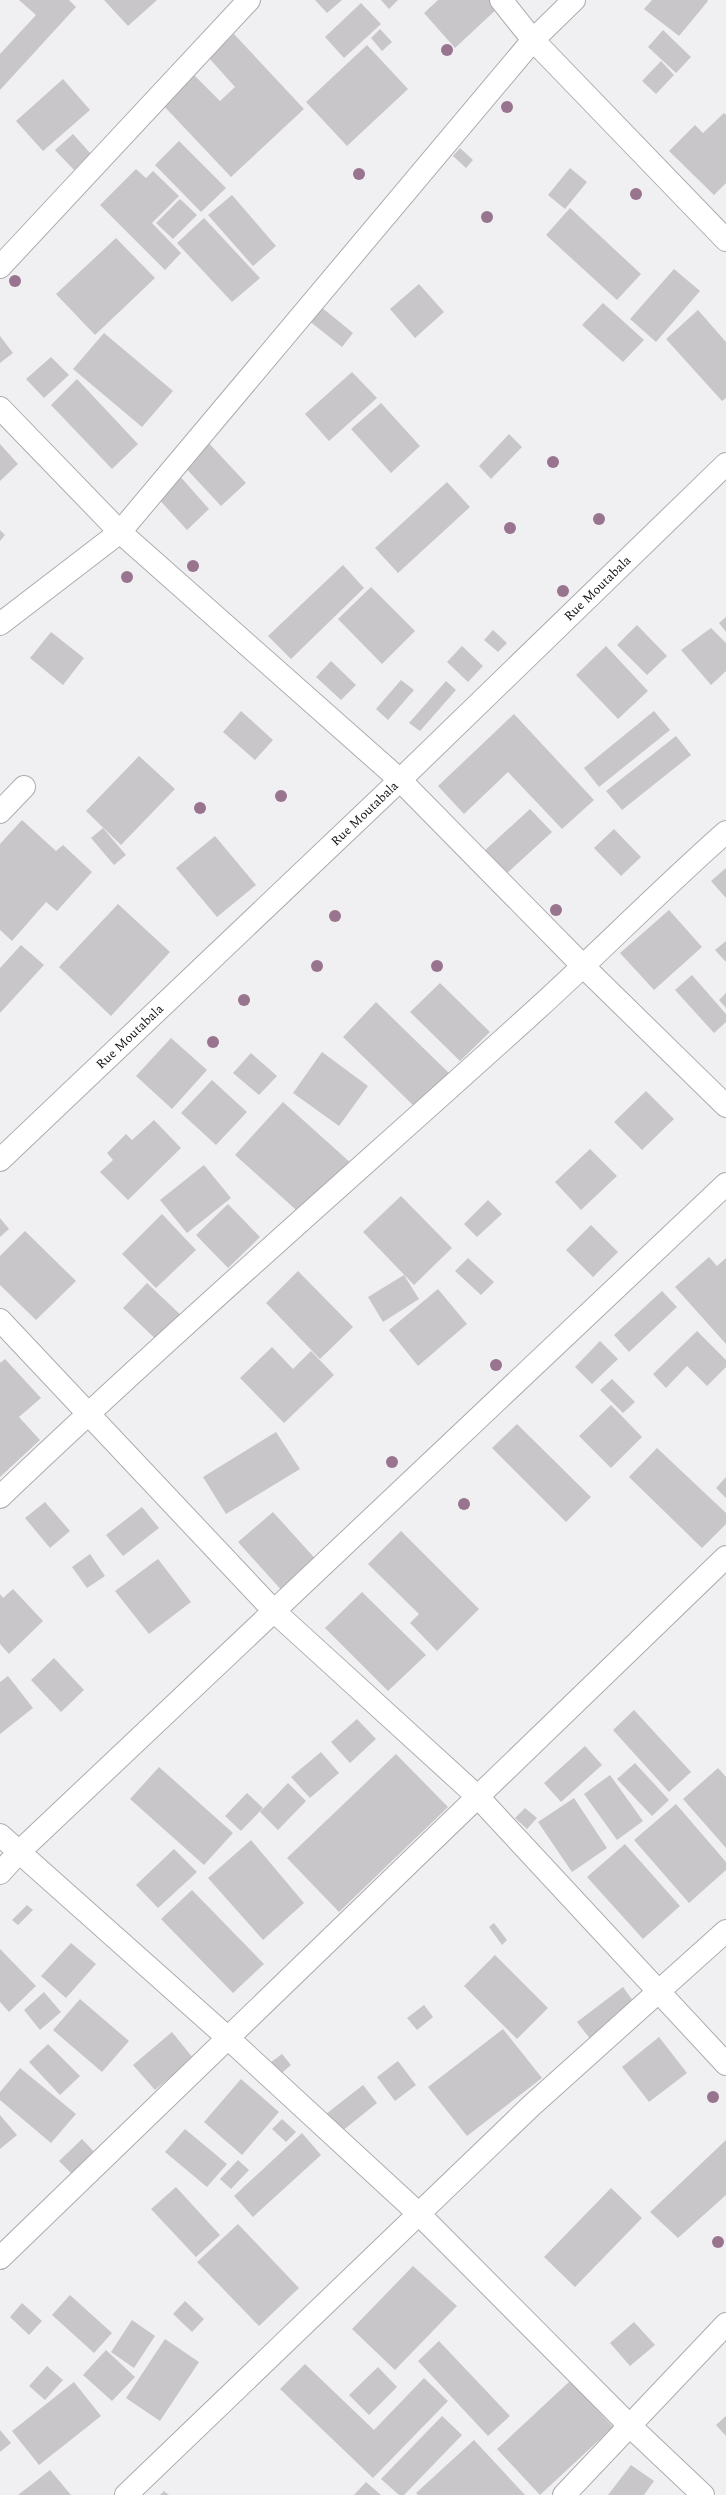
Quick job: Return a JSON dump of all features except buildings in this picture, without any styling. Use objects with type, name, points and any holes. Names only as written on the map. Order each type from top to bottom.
[{"type":"street","points":[[0,267],[248,0]]},
{"type":"street","points":[[501,0],[533,40],[726,240]]},
{"type":"street","points":[[0,624],[120,532],[533,40],[574,0]]},
{"type":"street","points":[[0,408],[120,532],[400,780],[584,967],[726,1106]]},
{"type":"street","name":"Rue Moutabala","points":[[0,1160],[400,780],[726,464]]},
{"type":"street","points":[[0,812],[24,786]]},
{"type":"street","points":[[0,1497],[89,1412],[584,967],[691,863],[726,832]]},
{"type":"street","points":[[0,1873],[20,1851],[275,1612],[726,1184]]},
{"type":"street","points":[[0,1320],[89,1412],[275,1612],[478,1797],[726,2064]]},
{"type":"street","points":[[0,2258],[726,1558]]},
{"type":"street","points":[[0,1835],[20,1851],[228,2038],[419,2214],[630,2426],[703,2495]]},
{"type":"street","points":[[126,2495],[531,2106],[658,1990],[726,1931]]},
{"type":"street","points":[[564,2495],[726,2324]]}]
